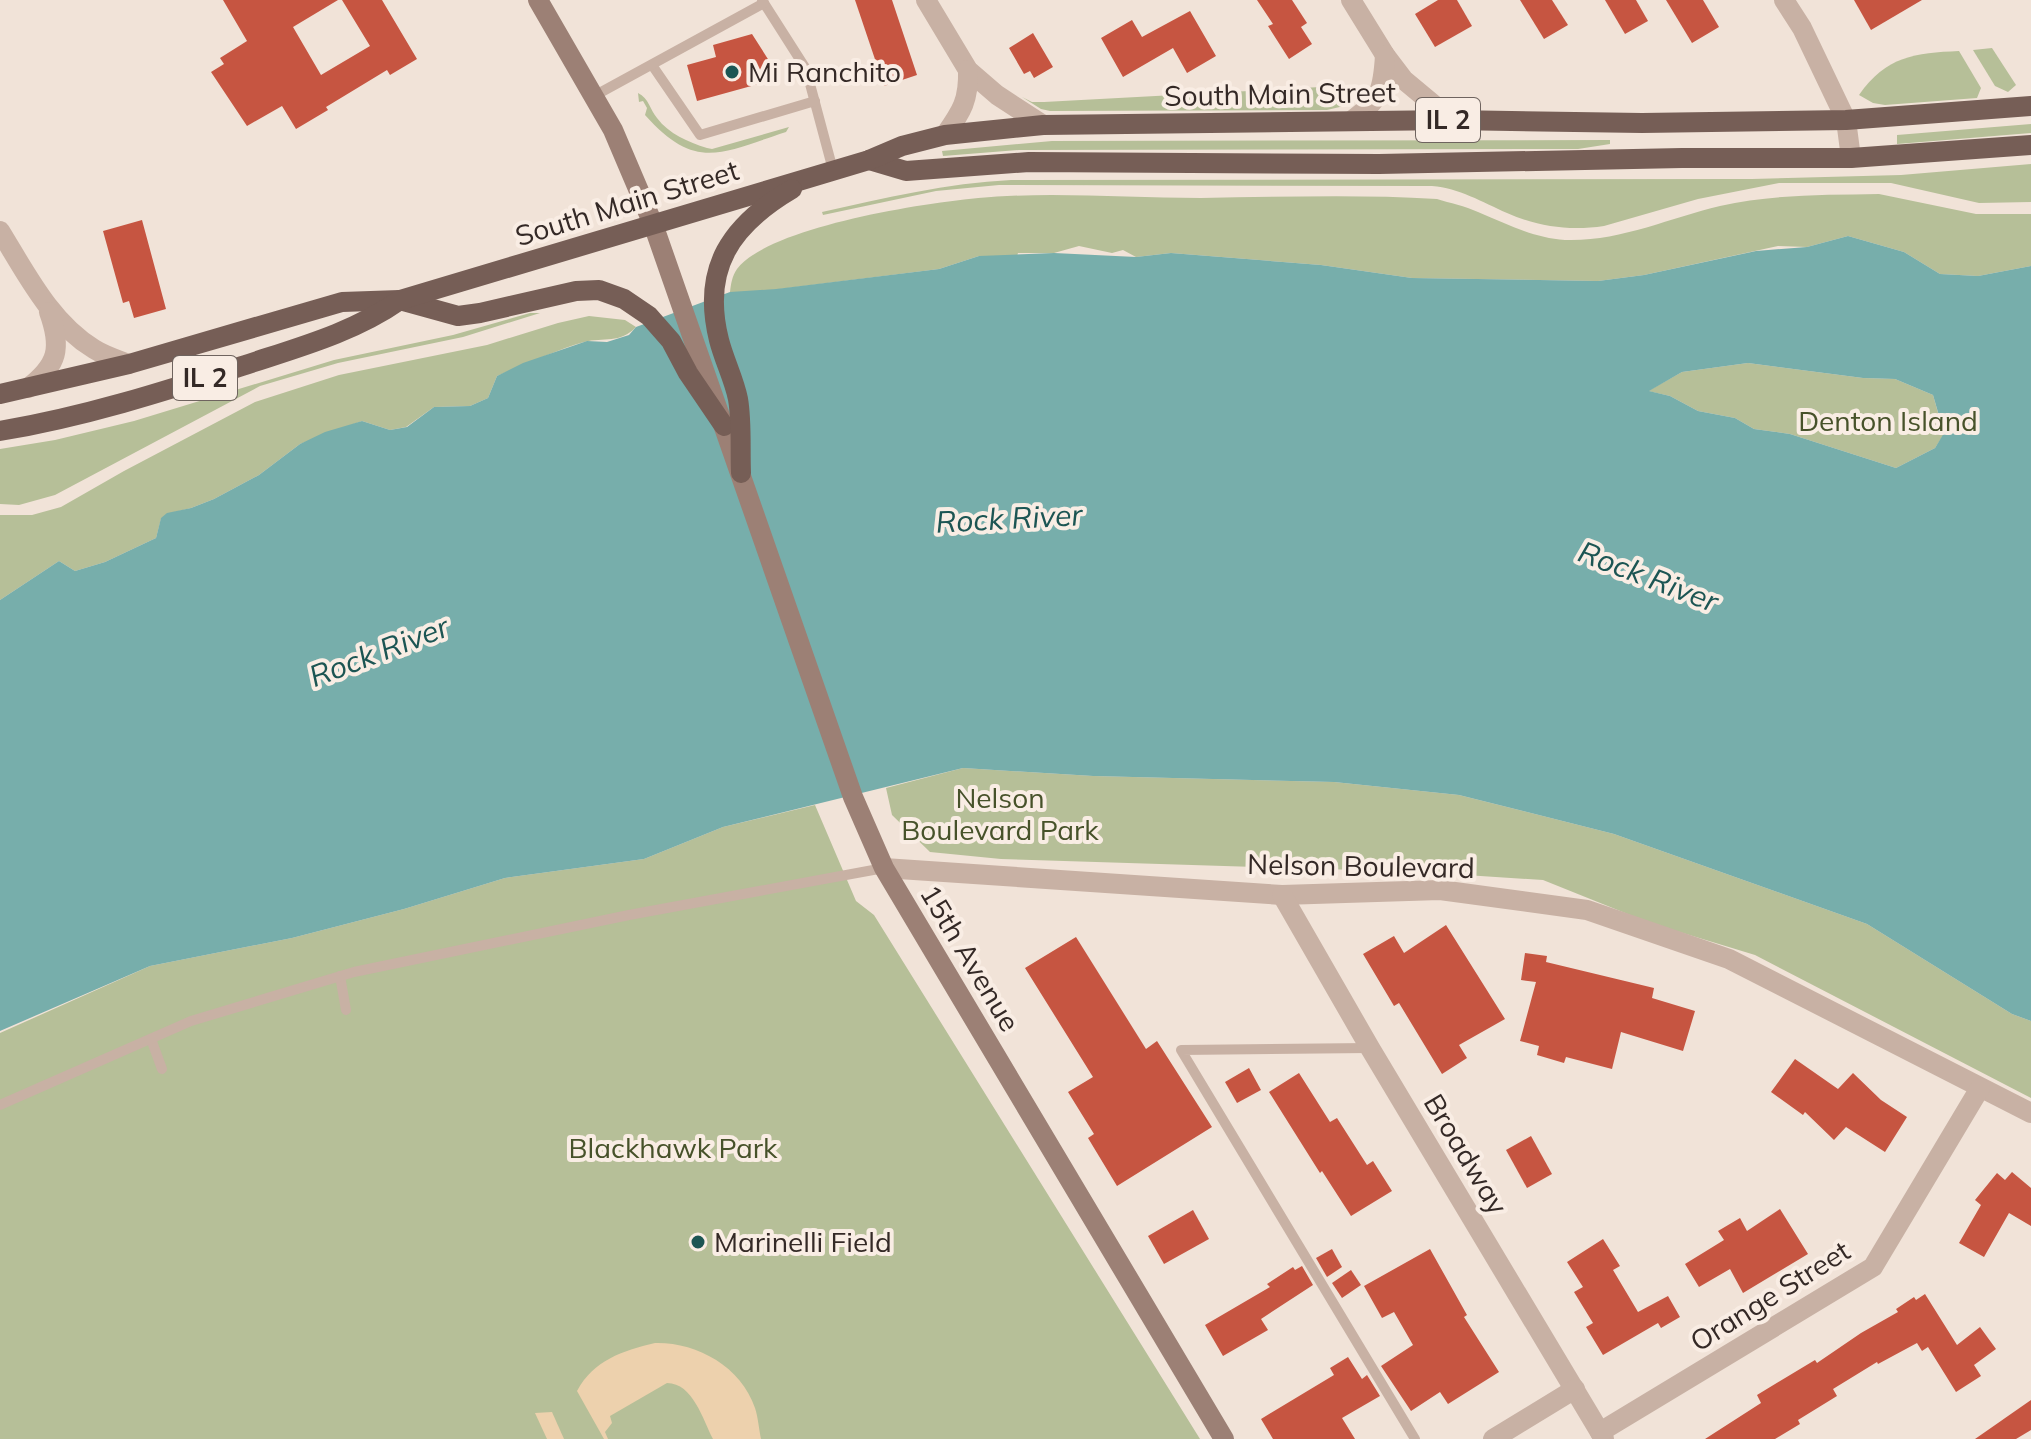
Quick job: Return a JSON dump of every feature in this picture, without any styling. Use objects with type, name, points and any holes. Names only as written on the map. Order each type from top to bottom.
[{"type":"main road","name":"15th Avenue","points":[[538,0],[613,130],[653,224],[853,797],[884,868],[1224,1439]]},
{"type":"main road","name":"South Main Street","points":[[0,394],[129,364],[342,302],[400,300],[945,135],[1043,125],[1452,120],[1642,123],[1846,120],[2031,106]]},
{"type":"main road","name":"IL 2","points":[[869,160],[906,171],[1029,162],[1379,164],[1851,158],[2031,145]]},
{"type":"main road","points":[[741,473],[738,399],[712,306],[713,287],[722,257],[733,237],[780,196],[823,173]]},
{"type":"main road","points":[[400,300],[458,316],[576,291],[599,290],[633,304],[649,316],[671,341],[688,373],[724,426]]},
{"type":"main road","name":"South Main Street","points":[[0,431],[129,401],[288,351],[379,315],[400,300]]},
{"type":"street","points":[[926,0],[968,70],[997,95],[1043,125]]},
{"type":"street","points":[[1351,0],[1404,80],[1452,120]]},
{"type":"street","points":[[1784,0],[1802,28],[1846,120],[1851,158]]},
{"type":"street","points":[[1351,121],[1379,96],[1384,82],[1385,55]]},
{"type":"street","points":[[945,135],[962,112],[969,93],[968,70]]},
{"type":"street","points":[[0,231],[46,305],[57,335],[54,360],[44,375],[28,388]]},
{"type":"street","points":[[46,305],[85,343],[129,364]]},
{"type":"street","name":"Nelson Boulevard","points":[[884,868],[1282,895],[1440,890],[1587,910],[1729,959],[2031,1113]]},
{"type":"street","name":"Broadway","points":[[1282,895],[1602,1436]]},
{"type":"street","name":"Orange Street","points":[[1602,1436],[1873,1267],[1980,1088]]},
{"type":"street","points":[[1493,1439],[1575,1389]]},
{"type":"lane","points":[[594,96],[763,2],[806,69],[815,101],[823,173]]},
{"type":"lane","points":[[652,65],[700,135],[815,101]]},
{"type":"lane","points":[[0,1105],[191,1021],[340,976],[629,915],[884,868]]},
{"type":"lane","points":[[340,976],[346,1010]]},
{"type":"lane","points":[[151,1039],[162,1069]]},
{"type":"lane","points":[[1370,1048],[1181,1050],[1415,1439]]},
{"type":"green space","points":[[1992,48],[2016,85],[2008,92],[1995,86],[1973,50]]},
{"type":"green space","points":[[1959,51],[1981,88],[1977,98],[1885,105],[1873,103],[1859,95],[1891,64],[1929,53]]},
{"type":"green space","points":[[1339,86],[1358,93],[1344,106],[1327,110],[1050,111],[1041,109],[1022,97],[1032,102],[1044,102]]},
{"type":"green space","points":[[638,93],[667,129],[707,148],[789,127],[786,132],[726,151],[695,151],[679,145],[645,115],[647,108],[643,101],[639,102]]},
{"type":"green space","points":[[2031,124],[2031,133],[1897,144],[1897,135]]},
{"type":"green space","points":[[1610,140],[1610,144],[1578,149],[1019,150],[943,156],[942,151],[1052,141]]},
{"type":"green space","points":[[2031,164],[2031,202],[1979,203],[1891,183],[1779,183],[1698,199],[1604,226],[1579,228],[1531,222],[1461,193],[1432,186],[999,185],[936,191],[823,215],[822,212],[940,188],[1011,180],[1752,179],[1901,175]]},
{"type":"green space","points":[[1879,194],[1976,214],[2031,214],[2031,266],[1978,276],[1940,274],[1904,252],[1848,236],[1807,247],[1778,246],[1644,275],[1598,281],[1412,278],[1321,265],[1171,253],[1136,257],[1123,250],[1112,253],[1079,246],[1054,253],[1018,253],[1016,259],[979,256],[939,269],[755,292],[730,292],[737,269],[756,253],[785,239],[863,216],[980,198],[1055,195],[1437,199],[1531,233],[1553,239],[1585,240],[1759,199]]},
{"type":"green space","points":[[530,313],[540,313],[463,337],[338,363],[260,386],[55,495],[19,505],[0,504],[0,449],[55,440],[134,421],[334,360],[453,335]]},
{"type":"green space","points":[[589,316],[625,320],[636,327],[624,336],[573,345],[497,376],[488,398],[470,406],[434,407],[406,427],[390,430],[362,421],[300,444],[259,475],[214,499],[167,514],[161,519],[156,538],[105,562],[75,571],[59,561],[0,600],[0,515],[32,515],[61,507],[255,402],[339,375],[487,345]]},
{"type":"green space","name":"Denton Island","points":[[1748,363],[1863,378],[1895,379],[1933,395],[1944,434],[1935,448],[1896,468],[1790,434],[1754,429],[1735,418],[1698,411],[1670,396],[1648,391],[1682,372]]},
{"type":"green space","name":"Nelson Boulevard Park","points":[[963,768],[1093,776],[1334,782],[1459,795],[1614,834],[1867,924],[2012,1014],[2031,1021],[2031,1098],[1755,955],[1650,923],[1543,880],[1420,872],[1001,859],[930,852],[892,815],[886,788]]},
{"type":"green space","name":"Blackhawk Park","points":[[815,805],[856,901],[874,915],[1200,1439],[0,1439],[0,1033],[150,966],[292,938],[404,909],[505,878],[644,859],[723,827]]},
{"type":"sand","points":[[655,1343],[701,1352],[728,1369],[748,1393],[756,1412],[761,1439],[713,1439],[690,1396],[684,1389],[667,1383],[610,1416],[612,1423],[605,1432],[608,1439],[604,1439],[577,1391],[600,1364]]},
{"type":"sand","points":[[552,1412],[564,1439],[547,1439],[535,1413]]},
{"type":"water","name":"Rock River","points":[[1848,236],[1904,252],[1940,274],[1978,276],[2031,266],[2031,1021],[2012,1014],[1867,924],[1614,834],[1459,795],[1334,782],[1093,776],[963,768],[723,827],[644,859],[505,878],[404,909],[292,938],[150,966],[0,1031],[0,600],[59,561],[75,571],[105,562],[156,538],[161,518],[167,513],[214,499],[259,475],[300,444],[325,432],[362,421],[390,430],[407,427],[434,407],[470,406],[488,398],[497,376],[523,363],[587,341],[607,342],[629,335],[636,327],[730,292],[939,269],[979,256],[1054,253],[1136,257],[1171,253],[1321,265],[1412,278],[1598,281],[1644,275],[1756,251],[1807,247]],"holes":[[[1748,363],[1863,378],[1895,379],[1933,395],[1944,433],[1935,448],[1896,468],[1790,434],[1754,429],[1735,418],[1698,411],[1670,396],[1649,391],[1682,372]]]},
{"type":"building","points":[[223,0],[338,0],[293,27],[321,75],[370,46],[342,0],[382,0],[417,59],[390,75],[387,70],[296,129],[282,106],[247,126],[211,72],[224,64],[220,58],[247,41]]},
{"type":"building","points":[[855,0],[892,0],[917,75],[884,86]]},
{"type":"building","points":[[1257,0],[1292,0],[1307,23],[1301,27],[1312,44],[1289,59],[1268,26],[1273,24]]},
{"type":"building","points":[[1438,0],[1457,0],[1472,26],[1435,47],[1415,14]]},
{"type":"building","points":[[1520,0],[1552,0],[1568,25],[1544,39]]},
{"type":"building","points":[[1605,0],[1636,0],[1648,21],[1625,34]]},
{"type":"building","points":[[1666,0],[1703,0],[1719,27],[1692,43]]},
{"type":"building","points":[[1854,0],[1922,0],[1871,30]]},
{"type":"building","points":[[1190,11],[1216,56],[1187,73],[1173,48],[1123,77],[1101,38],[1132,20],[1142,37]]},
{"type":"building","points":[[1033,33],[1053,67],[1034,78],[1030,71],[1024,74],[1009,48]]},
{"type":"building","name":"Mi Ranchito","points":[[752,34],[780,78],[697,101],[687,65],[716,57],[713,45]]},
{"type":"building","points":[[142,220],[166,309],[134,318],[129,301],[123,303],[103,231]]},
{"type":"building","points":[[1446,925],[1505,1019],[1459,1045],[1467,1058],[1442,1074],[1399,1003],[1394,1006],[1363,954],[1394,936],[1404,953]]},
{"type":"building","points":[[1076,937],[1146,1049],[1157,1041],[1212,1127],[1117,1186],[1088,1138],[1094,1134],[1068,1092],[1093,1077],[1025,968]]},
{"type":"building","points":[[1525,953],[1547,956],[1546,962],[1654,988],[1652,998],[1695,1011],[1683,1051],[1621,1032],[1612,1069],[1566,1057],[1564,1063],[1537,1055],[1539,1046],[1520,1041],[1536,982],[1521,980]]},
{"type":"building","points":[[1795,1059],[1838,1089],[1853,1073],[1881,1100],[1907,1117],[1885,1152],[1846,1127],[1834,1140],[1805,1112],[1803,1115],[1771,1092]]},
{"type":"building","points":[[1249,1068],[1261,1090],[1237,1103],[1225,1082]]},
{"type":"building","points":[[1299,1073],[1330,1122],[1337,1118],[1367,1165],[1373,1161],[1392,1191],[1351,1216],[1269,1092]]},
{"type":"building","points":[[1531,1136],[1552,1174],[1527,1188],[1506,1150]]},
{"type":"building","points":[[2012,1172],[2031,1188],[2031,1226],[2009,1213],[1984,1257],[1959,1243],[1981,1205],[1975,1200],[1997,1173],[2005,1180]]},
{"type":"building","points":[[1780,1209],[1808,1254],[1743,1293],[1730,1269],[1699,1287],[1685,1264],[1724,1240],[1718,1231],[1740,1218],[1747,1231]]},
{"type":"building","points":[[1193,1210],[1209,1239],[1164,1264],[1148,1236]]},
{"type":"building","points":[[1603,1239],[1620,1266],[1613,1270],[1638,1312],[1668,1296],[1680,1317],[1661,1328],[1658,1323],[1603,1355],[1586,1327],[1593,1323],[1574,1292],[1583,1287],[1567,1262]]},
{"type":"building","points":[[1332,1249],[1342,1267],[1327,1277],[1316,1258]]},
{"type":"building","points":[[1430,1249],[1467,1315],[1464,1317],[1499,1372],[1448,1404],[1440,1392],[1411,1411],[1381,1366],[1413,1345],[1394,1312],[1382,1318],[1364,1286]]},
{"type":"building","points":[[1302,1266],[1313,1285],[1261,1319],[1268,1330],[1223,1356],[1205,1325],[1270,1287],[1267,1284],[1293,1267],[1295,1270]]},
{"type":"building","points":[[1351,1270],[1361,1285],[1342,1298],[1332,1283]]},
{"type":"building","points":[[1925,1294],[1957,1345],[1980,1327],[1996,1349],[1974,1365],[1981,1376],[1956,1392],[1928,1347],[1922,1351],[1917,1343],[1877,1362],[1833,1389],[1837,1396],[1798,1420],[1800,1424],[1775,1439],[1705,1439],[1761,1403],[1757,1395],[1815,1360],[1817,1363],[1898,1312],[1896,1309],[1914,1297],[1916,1300]]},
{"type":"building","points":[[1348,1357],[1362,1379],[1367,1375],[1380,1396],[1342,1418],[1355,1439],[1273,1439],[1261,1419],[1334,1375],[1330,1368]]},
{"type":"building","points":[[2031,1400],[2031,1430],[2016,1439],[1975,1439]]},
{"type":"place","name":"Mi Ranchito","points":[[732,72]]},
{"type":"place","name":"Marinelli Field","points":[[698,1242]]}]
